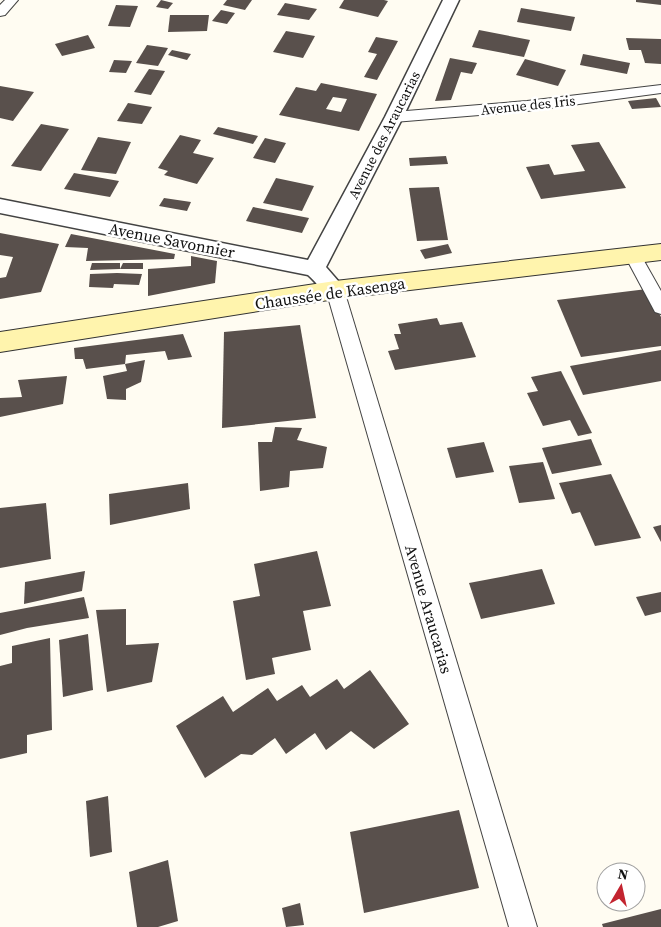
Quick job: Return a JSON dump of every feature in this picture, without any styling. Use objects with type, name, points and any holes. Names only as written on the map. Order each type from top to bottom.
[{"type":"main road","name":"Chaussée de Kasenga","points":[[0,342],[335,290],[661,252]]},
{"type":"street","points":[[0,12],[12,0]]},
{"type":"street","name":"Avenue des Araucarias","points":[[314,269],[394,117],[451,0]]},
{"type":"street","name":"Avenue des Iris","points":[[394,117],[527,106],[661,89]]},
{"type":"street","name":"Avenue Savonnier","points":[[0,206],[314,269]]},
{"type":"street","points":[[633,256],[661,308]]},
{"type":"street","points":[[314,269],[335,290]]},
{"type":"street","name":"Avenue Araucarias","points":[[335,290],[523,927]]},
{"type":"building","points":[[161,0],[173,3],[168,9],[156,7]]},
{"type":"building","points":[[227,0],[252,0],[245,10],[223,5]]},
{"type":"building","points":[[344,0],[388,1],[378,17],[339,8]]},
{"type":"building","points":[[636,0],[661,0],[661,5],[636,2]]},
{"type":"building","points":[[285,3],[317,9],[309,20],[277,15]]},
{"type":"building","points":[[116,5],[138,6],[130,27],[108,26]]},
{"type":"building","points":[[521,8],[575,17],[571,31],[517,22]]},
{"type":"building","points":[[221,10],[235,13],[227,24],[212,21]]},
{"type":"building","points":[[170,15],[209,15],[207,31],[168,32]]},
{"type":"building","points":[[479,30],[530,40],[524,57],[472,47]]},
{"type":"building","points":[[286,31],[315,36],[303,58],[273,52]]},
{"type":"building","points":[[88,35],[95,48],[62,56],[55,44]]},
{"type":"building","points":[[376,37],[398,41],[377,80],[364,77],[377,54],[368,52]]},
{"type":"building","points":[[626,38],[661,39],[661,64],[645,63],[641,50],[629,50]]},
{"type":"building","points":[[147,45],[168,48],[158,66],[136,63]]},
{"type":"building","points":[[172,50],[191,54],[187,60],[168,55]]},
{"type":"building","points":[[583,54],[630,63],[627,74],[580,65]]},
{"type":"building","points":[[450,58],[477,63],[472,74],[461,72],[451,100],[435,101]]},
{"type":"building","points":[[525,59],[566,70],[558,86],[516,75]]},
{"type":"building","points":[[114,60],[132,61],[126,73],[109,72]]},
{"type":"building","points":[[149,69],[165,71],[151,95],[134,92]]},
{"type":"building","points":[[321,83],[377,94],[359,131],[279,115],[296,87],[316,91]],"holes":[[[333,97],[347,99],[341,112],[326,109]]]},
{"type":"building","points":[[0,86],[34,92],[13,121],[0,118]]},
{"type":"building","points":[[656,98],[661,107],[632,109],[628,101]]},
{"type":"building","points":[[128,103],[152,107],[142,124],[117,121]]},
{"type":"building","points":[[41,124],[69,129],[41,171],[11,166]]},
{"type":"building","points":[[218,127],[258,136],[253,144],[213,134]]},
{"type":"building","points":[[180,135],[201,140],[193,153],[214,158],[197,184],[164,175],[168,171],[158,168]]},
{"type":"building","points":[[98,137],[131,142],[116,174],[81,170]]},
{"type":"building","points":[[265,138],[286,143],[275,163],[253,158]]},
{"type":"building","points":[[599,142],[626,188],[541,199],[526,167],[549,164],[554,175],[585,171],[571,145]]},
{"type":"building","points":[[446,156],[448,164],[410,166],[409,158]]},
{"type":"building","points":[[74,173],[119,181],[110,197],[64,189]]},
{"type":"building","points":[[276,178],[314,186],[302,211],[263,203]]},
{"type":"building","points":[[439,187],[448,240],[417,241],[409,188]]},
{"type":"building","points":[[164,198],[191,202],[187,211],[159,206]]},
{"type":"building","points":[[253,207],[309,218],[302,233],[246,221]]},
{"type":"building","points":[[0,233],[59,244],[41,292],[0,299],[0,278],[6,277],[13,257],[0,255]]},
{"type":"building","points":[[71,234],[175,254],[174,259],[86,261],[88,248],[65,247]]},
{"type":"building","points":[[448,244],[452,253],[425,259],[420,250]]},
{"type":"building","points":[[191,256],[217,261],[215,283],[148,296],[148,269],[191,266]]},
{"type":"building","points":[[92,263],[120,263],[120,269],[90,270]]},
{"type":"building","points":[[123,263],[143,263],[143,269],[120,269]]},
{"type":"building","points":[[90,274],[142,274],[139,285],[114,284],[113,288],[89,287]]},
{"type":"building","points":[[647,289],[661,317],[661,346],[581,357],[557,300]]},
{"type":"building","points":[[437,318],[440,325],[462,322],[476,357],[395,370],[388,351],[399,349],[394,334],[401,334],[398,324]]},
{"type":"building","points":[[300,325],[316,418],[222,428],[224,332]]},
{"type":"building","points":[[183,334],[192,357],[168,360],[165,351],[126,355],[125,364],[86,369],[83,359],[75,359],[74,348]]},
{"type":"building","points":[[661,350],[661,381],[583,395],[570,366]]},
{"type":"building","points":[[145,360],[141,382],[126,389],[126,400],[107,399],[103,376],[127,371],[125,364]]},
{"type":"building","points":[[561,371],[592,433],[578,436],[570,420],[543,426],[527,393],[538,391],[531,377]]},
{"type":"building","points":[[67,376],[63,404],[0,417],[0,398],[22,397],[18,380]]},
{"type":"building","points":[[275,427],[302,428],[297,440],[327,447],[323,468],[290,471],[289,487],[260,491],[258,442],[272,442]]},
{"type":"building","points":[[591,439],[602,465],[552,474],[542,448]]},
{"type":"building","points":[[484,442],[494,472],[456,478],[447,448]]},
{"type":"building","points":[[543,462],[555,499],[519,503],[509,466]]},
{"type":"building","points":[[611,474],[641,538],[595,546],[580,512],[572,514],[559,483]]},
{"type":"building","points":[[188,483],[190,509],[110,525],[109,494]]},
{"type":"building","points":[[46,503],[51,559],[0,568],[0,508]]},
{"type":"building","points":[[661,525],[661,542],[653,527]]},
{"type":"building","points":[[317,551],[331,606],[303,611],[311,650],[272,658],[275,674],[246,680],[233,601],[260,596],[254,564]]},
{"type":"building","points":[[542,569],[555,604],[481,619],[469,583]]},
{"type":"building","points":[[85,571],[82,591],[24,604],[25,582]]},
{"type":"building","points":[[661,592],[661,612],[645,616],[636,597]]},
{"type":"building","points":[[84,597],[89,618],[27,628],[0,635],[0,613]]},
{"type":"building","points":[[126,609],[126,645],[159,643],[152,682],[107,692],[96,610]]},
{"type":"building","points":[[88,634],[93,690],[63,697],[59,640]]},
{"type":"building","points":[[50,638],[52,730],[27,735],[27,753],[0,759],[0,666],[12,663],[12,646]]},
{"type":"building","points":[[370,670],[409,724],[374,749],[351,731],[326,750],[315,733],[286,754],[275,738],[252,755],[241,754],[205,778],[176,726],[223,696],[233,712],[268,688],[277,701],[302,685],[310,697],[337,679],[344,689]]},
{"type":"building","points":[[108,796],[112,852],[90,857],[86,801]]},
{"type":"building","points":[[459,810],[479,888],[364,913],[350,832]]},
{"type":"building","points":[[168,860],[178,921],[158,927],[137,927],[129,872]]},
{"type":"building","points":[[300,903],[304,925],[286,927],[282,908]]},
{"type":"building","points":[[661,909],[661,927],[603,927],[602,924]]}]
